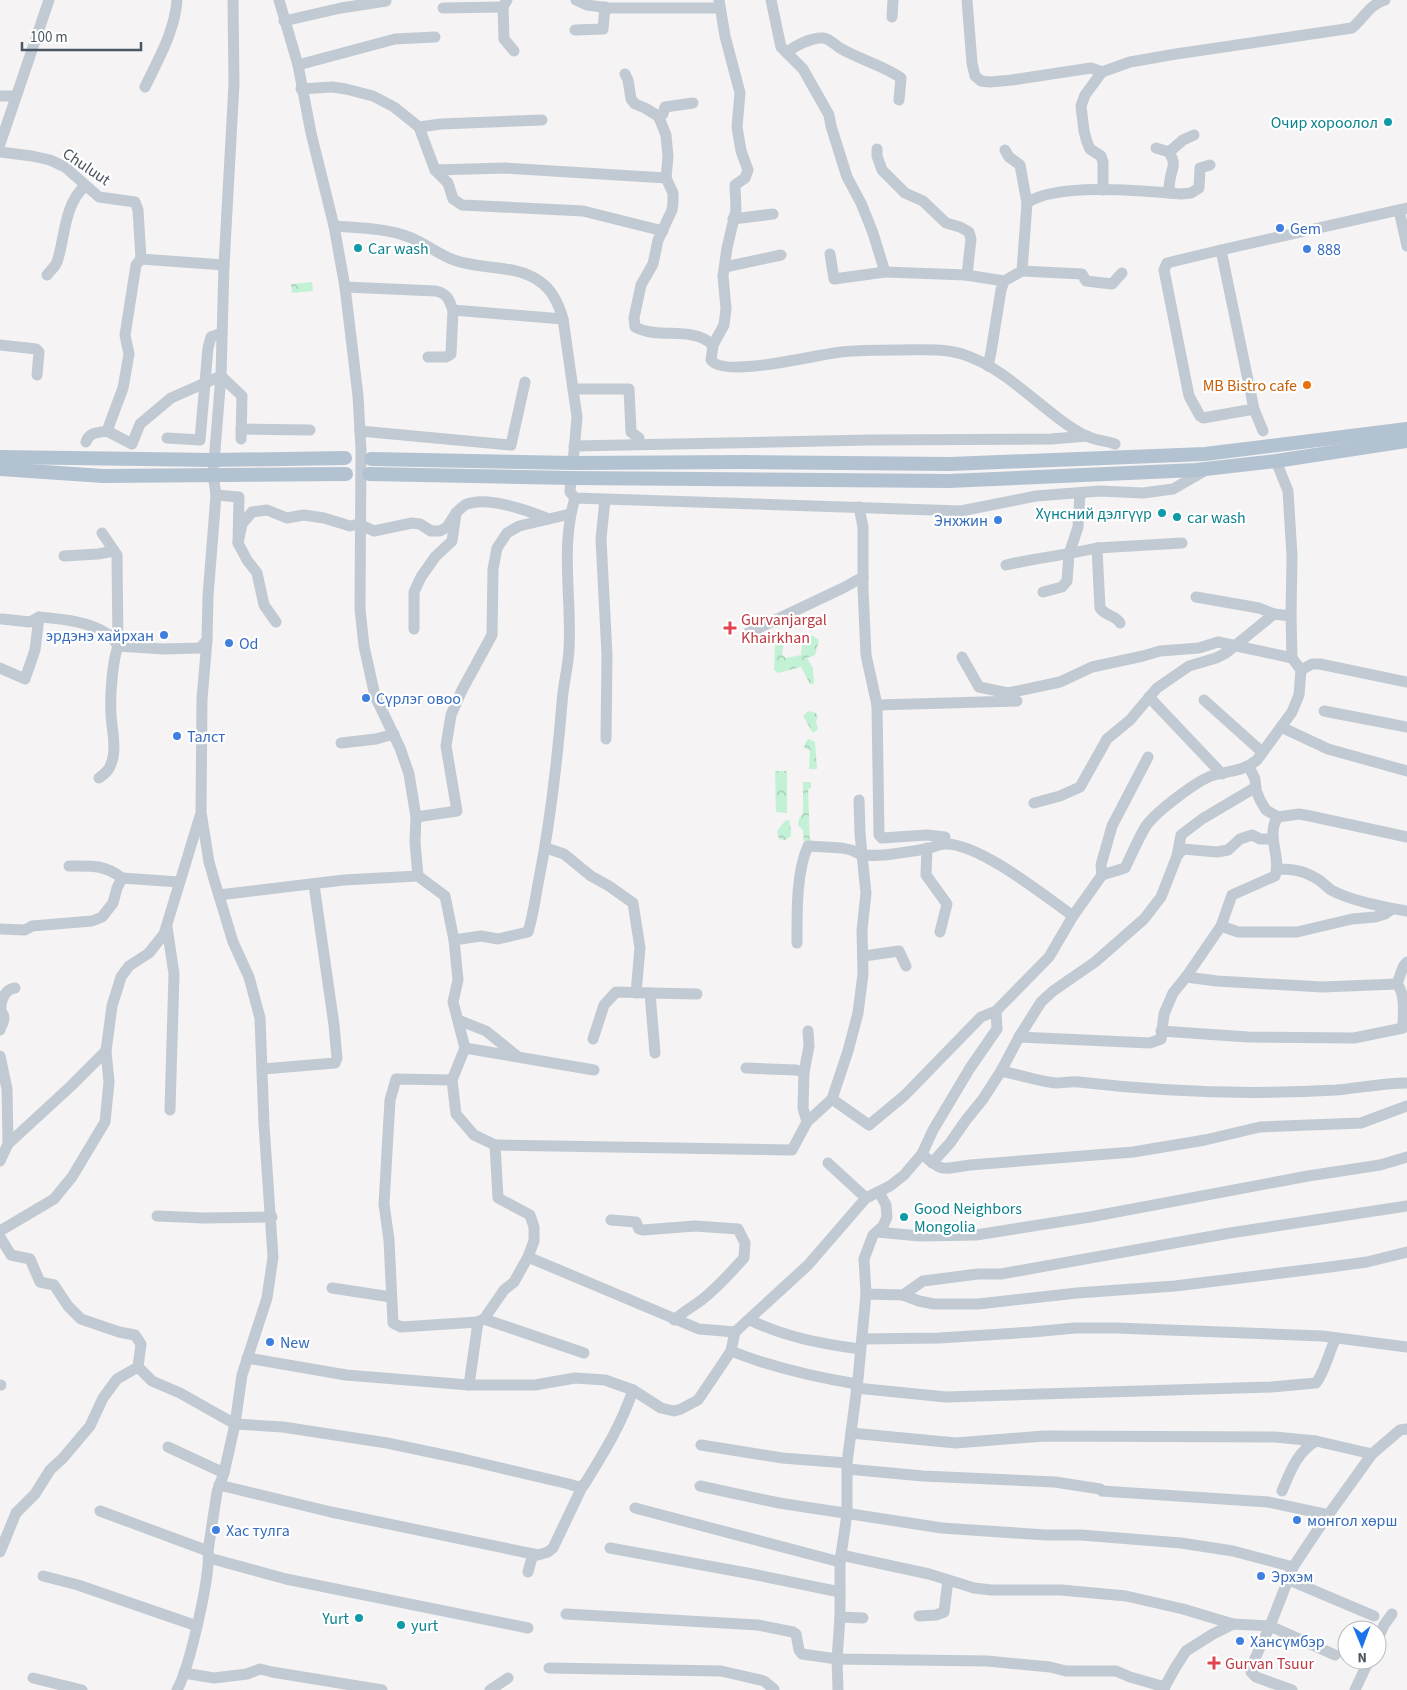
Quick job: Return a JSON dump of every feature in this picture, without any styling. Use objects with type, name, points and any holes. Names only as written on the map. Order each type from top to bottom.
[{"type":"main road","points":[[371,459],[572,463],[950,464],[1205,454],[1407,429]]},
{"type":"main road","points":[[369,474],[571,478],[948,481],[1210,468],[1276,461],[1407,442]]},
{"type":"main road","points":[[0,457],[346,474]]},
{"type":"main road","points":[[0,469],[104,476],[345,458]]},
{"type":"street","points":[[0,144],[49,0]]},
{"type":"street","points":[[145,87],[173,26],[177,0]]},
{"type":"street","points":[[177,1690],[184,1673],[197,1626],[220,1485],[235,1424],[242,1375],[268,1298],[273,1257],[272,1217],[264,1125],[260,1018],[256,997],[233,942],[209,862],[201,812],[202,699],[216,496],[213,467],[221,376],[224,265],[234,84],[233,0]]},
{"type":"street","points":[[280,0],[284,21],[298,65],[311,133],[334,226],[345,287],[358,396],[360,432],[360,609],[364,646],[375,696],[394,734],[409,774],[416,817],[415,842],[418,876]]},
{"type":"street","points":[[576,0],[605,7],[719,4],[740,93],[737,127],[741,151],[748,170],[745,178],[735,185],[736,210],[725,267],[724,290],[726,309],[724,325],[713,345],[711,360],[714,364],[722,366],[771,365],[840,352],[877,350],[940,351],[962,354],[1008,378],[1036,402],[1087,436],[1116,444]]},
{"type":"street","points":[[771,0],[781,46],[803,68],[829,115],[847,177],[864,210],[884,272]]},
{"type":"street","points":[[892,17],[893,0]]},
{"type":"street","points":[[967,0],[972,63],[975,76],[981,82],[1012,80],[1091,68],[1102,72]]},
{"type":"street","points":[[1103,190],[1103,162],[1101,156],[1090,149],[1087,142],[1081,106],[1085,95],[1102,72],[1130,62],[1352,28],[1365,16],[1373,5],[1385,0]]},
{"type":"street","points":[[284,21],[342,8],[386,1]]},
{"type":"street","points":[[443,8],[505,4],[504,39],[514,51]]},
{"type":"street","points":[[575,30],[602,29],[605,7]]},
{"type":"street","points":[[298,65],[396,40],[435,37]]},
{"type":"street","points":[[787,53],[798,45],[815,39],[828,40],[859,58],[892,72],[900,78],[899,100]]},
{"type":"street","points":[[625,74],[628,80],[631,99],[635,104],[658,116],[666,134],[668,157],[666,178],[673,193],[672,210],[658,240],[654,264],[641,285],[634,318],[635,327],[644,332],[696,335],[706,338],[713,345]]},
{"type":"street","points":[[302,88],[339,88],[374,96],[394,107],[419,127],[435,170],[448,183],[452,199],[462,205],[584,211],[663,231]]},
{"type":"street","points":[[0,96],[16,96]]},
{"type":"street","points":[[658,116],[663,114],[665,107],[693,103]]},
{"type":"street","points":[[419,127],[441,124],[542,120]]},
{"type":"street","points":[[1169,152],[1183,140],[1194,135]]},
{"type":"street","points":[[1156,148],[1169,152],[1174,160],[1169,193]]},
{"type":"street","points":[[877,149],[877,156],[882,170],[904,193],[923,201],[946,223],[969,232],[971,240],[967,275]]},
{"type":"street","points":[[1005,150],[1009,157],[1020,165],[1027,203],[1022,271]]},
{"type":"street","name":"Chuluut","points":[[0,152],[50,160],[65,167],[99,197],[135,202],[138,210],[141,259]]},
{"type":"street","points":[[1027,203],[1036,197],[1079,190],[1191,193],[1199,188],[1200,168],[1210,165]]},
{"type":"street","points":[[435,170],[505,168],[666,178]]},
{"type":"street","points":[[47,275],[58,261],[62,238],[75,198],[78,192],[85,186]]},
{"type":"street","points":[[1254,409],[1202,418],[1200,416],[1189,396],[1164,270],[1167,263],[1403,209],[1407,246]]},
{"type":"street","points":[[733,219],[773,214]]},
{"type":"street","points":[[334,226],[391,232],[407,236],[453,260],[524,274],[540,281],[559,305],[563,319],[577,418],[572,463]]},
{"type":"street","points":[[1221,250],[1254,409],[1263,431]]},
{"type":"street","points":[[830,254],[834,279],[884,272],[967,275],[1004,280],[1022,271],[1082,274],[1086,282],[1112,284],[1122,273]]},
{"type":"street","points":[[725,267],[781,255]]},
{"type":"street","points":[[106,431],[123,388],[128,363],[129,354],[125,335],[136,264],[141,259],[224,265]]},
{"type":"street","points":[[988,366],[1004,280]]},
{"type":"street","points":[[345,287],[436,292],[443,293],[448,297],[453,310],[451,354],[446,357],[428,357]]},
{"type":"street","points":[[453,310],[563,319]]},
{"type":"street","points":[[167,438],[200,440],[208,348],[211,337],[222,333]]},
{"type":"street","points":[[0,346],[36,349],[39,352],[37,374]]},
{"type":"street","points":[[86,442],[92,434],[106,431],[132,444],[140,424],[171,398],[221,376]]},
{"type":"street","points":[[221,376],[242,396],[241,434],[310,430]]},
{"type":"street","points":[[360,432],[512,445],[525,382]]},
{"type":"street","points":[[573,389],[629,389],[630,432],[639,438]]},
{"type":"street","points":[[574,446],[870,440],[1051,439],[1087,436]]},
{"type":"street","points":[[832,1100],[870,1126],[904,1096],[981,1017],[996,1011],[1049,957],[1073,916],[1102,875],[1125,868],[1147,826],[1162,810],[1196,785],[1214,775],[1249,766],[1257,760],[1292,712],[1299,695],[1301,670],[1292,658],[1292,556],[1288,491],[1276,461]]},
{"type":"street","points":[[571,478],[570,492],[575,498],[962,511],[1036,496],[1080,493],[1143,493],[1173,489],[1210,468]]},
{"type":"street","points":[[1042,592],[1062,587],[1065,584],[1069,554],[1078,527],[1080,493]]},
{"type":"street","points":[[216,496],[239,497],[238,543],[257,573],[264,605],[276,622]]},
{"type":"street","points":[[454,940],[481,936],[498,940],[528,932],[533,916],[546,848],[569,651],[568,577],[570,514],[575,498]]},
{"type":"street","points":[[605,500],[601,546],[607,655],[606,738]]},
{"type":"street","points":[[238,543],[242,524],[252,512],[267,510],[287,518],[304,515],[324,518],[350,526],[359,524],[374,531],[412,523],[420,524],[431,531],[440,530],[447,527],[456,512],[466,505],[498,503],[530,511],[549,519]]},
{"type":"street","points":[[859,507],[862,527],[866,655],[877,705],[880,835],[882,838],[927,835],[945,837]]},
{"type":"street","points":[[414,628],[414,592],[421,577],[435,557],[452,541],[456,512]]},
{"type":"street","points":[[416,817],[457,811],[446,746],[451,715],[462,690],[492,635],[493,569],[497,548],[507,533],[519,526],[570,514]]},
{"type":"street","points":[[99,778],[108,772],[112,762],[111,713],[114,656],[118,646],[117,555],[102,533]]},
{"type":"street","points":[[1006,565],[1040,557],[1069,554],[1097,548],[1182,543]]},
{"type":"street","points":[[1097,548],[1100,608],[1104,613],[1120,623]]},
{"type":"street","points":[[64,556],[90,555],[114,551]]},
{"type":"street","points":[[748,634],[863,577]]},
{"type":"street","points":[[1196,597],[1259,608],[1274,614],[1291,616]]},
{"type":"street","points":[[1034,803],[1060,796],[1080,787],[1107,739],[1130,720],[1165,681],[1189,666],[1216,658],[1236,646],[1274,614]]},
{"type":"street","points":[[2,619],[30,622],[40,617],[69,619],[108,634],[118,646],[164,649],[200,648],[207,640]]},
{"type":"street","points":[[0,668],[25,679],[35,650],[40,617]]},
{"type":"street","points":[[962,657],[979,687],[1008,693],[1060,682],[1092,667],[1160,651],[1198,648],[1218,642],[1292,658]]},
{"type":"street","points":[[1301,670],[1312,664],[1320,664],[1407,682]]},
{"type":"street","points":[[1149,697],[1222,774]]},
{"type":"street","points":[[1204,700],[1262,752]]},
{"type":"street","points":[[877,705],[1017,701]]},
{"type":"street","points":[[1324,711],[1407,727]]},
{"type":"street","points":[[1281,727],[1328,749],[1407,771]]},
{"type":"street","points":[[341,743],[376,740],[394,734]]},
{"type":"street","points":[[1102,875],[1101,865],[1112,826],[1148,757]]},
{"type":"street","points":[[1249,766],[1255,779],[1260,800],[1266,810],[1278,817],[1304,815],[1407,837]]},
{"type":"street","points":[[932,1163],[950,1143],[983,1099],[1041,1002],[1053,991],[1095,962],[1144,918],[1161,897],[1177,856],[1181,835],[1202,819],[1256,787]]},
{"type":"street","points":[[219,895],[344,880],[418,876],[445,896],[454,940],[458,980],[453,1002],[465,1048],[452,1080],[456,1114],[474,1135],[494,1145],[792,1150],[807,1122],[832,1100],[858,1013],[864,956],[862,930],[866,893],[860,833],[860,800]]},
{"type":"street","points":[[0,1231],[54,1199],[72,1177],[105,1122],[109,1082],[106,1052],[112,1006],[121,977],[128,966],[153,949],[164,934],[201,812]]},
{"type":"street","points":[[1019,1037],[1150,1043],[1161,1039],[1164,1014],[1172,993],[1186,977],[1222,926],[1232,895],[1275,876],[1278,869],[1273,839],[1274,826],[1278,817]]},
{"type":"street","points":[[1177,856],[1183,849],[1217,852],[1228,850],[1240,839],[1252,835],[1260,839],[1273,839]]},
{"type":"street","points":[[797,942],[798,899],[808,846],[842,848],[862,855],[876,856],[945,844],[964,848],[979,854],[1029,884],[1073,916]]},
{"type":"street","points":[[546,848],[564,854],[591,876],[633,903],[640,948],[636,993]]},
{"type":"street","points":[[928,848],[926,875],[947,904],[940,932]]},
{"type":"street","points":[[69,866],[94,866],[112,870],[122,878],[179,882]]},
{"type":"street","points":[[1278,869],[1294,869],[1307,873],[1331,890],[1341,894],[1392,909],[1407,911]]},
{"type":"street","points":[[0,929],[24,930],[32,926],[92,921],[102,917],[110,910],[116,888],[122,878]]},
{"type":"street","points":[[263,1069],[335,1064],[334,1026],[314,885]]},
{"type":"street","points":[[1222,926],[1238,932],[1297,932],[1352,919],[1375,917],[1392,909]]},
{"type":"street","points":[[167,925],[174,974],[170,1110]]},
{"type":"street","points":[[864,956],[899,951],[906,966]]},
{"type":"street","points":[[1397,984],[1403,967],[1407,962]]},
{"type":"street","points":[[1186,977],[1217,981],[1322,987],[1397,984]]},
{"type":"street","points":[[1161,1032],[1248,1037],[1354,1038],[1403,1028],[1403,1000],[1400,986],[1397,984]]},
{"type":"street","points":[[0,1030],[4,1020],[1,1010],[3,996],[10,988],[15,988]]},
{"type":"street","points":[[593,1039],[604,1005],[616,992],[697,994]]},
{"type":"street","points":[[650,994],[655,1053]]},
{"type":"street","points":[[247,1358],[346,1375],[469,1385],[535,1385],[575,1378],[605,1380],[633,1390],[661,1408],[674,1410],[688,1406],[698,1400],[731,1351],[735,1332],[808,1265],[866,1198],[879,1192],[904,1175],[922,1154],[933,1130],[970,1068],[997,1029],[996,1011]]},
{"type":"street","points":[[458,1020],[486,1031],[518,1057]]},
{"type":"street","points":[[807,1122],[803,1108],[804,1072],[809,1046],[808,1031]]},
{"type":"street","points":[[465,1048],[594,1070]]},
{"type":"street","points":[[0,1161],[8,1144],[106,1052]]},
{"type":"street","points":[[0,1056],[7,1089],[8,1144]]},
{"type":"street","points":[[746,1068],[804,1072]]},
{"type":"street","points":[[1001,1071],[1056,1083],[1075,1081],[1108,1086],[1186,1092],[1320,1091],[1385,1083],[1407,1083]]},
{"type":"street","points":[[452,1080],[396,1079],[390,1100],[384,1204],[393,1324],[397,1326],[481,1321],[584,1353]]},
{"type":"street","points":[[922,1154],[932,1163],[943,1169],[970,1165],[1133,1152],[1205,1140],[1260,1127],[1361,1123],[1407,1106]]},
{"type":"street","points":[[469,1385],[481,1321],[504,1290],[514,1282],[528,1258],[534,1241],[534,1227],[530,1215],[498,1198],[494,1145]]},
{"type":"street","points":[[877,1232],[920,1236],[976,1235],[1090,1218],[1280,1181],[1380,1165],[1407,1157]]},
{"type":"street","points":[[828,1162],[866,1198]]},
{"type":"street","points":[[838,1690],[840,1559],[846,1514],[847,1466],[866,1294],[864,1259],[873,1235],[883,1226],[888,1210],[879,1192]]},
{"type":"street","points":[[903,1296],[923,1282],[978,1274],[1001,1274],[1230,1233],[1407,1206]]},
{"type":"street","points":[[157,1216],[204,1218],[272,1217]]},
{"type":"street","points":[[611,1220],[636,1222],[639,1229],[643,1230],[695,1226],[738,1229],[745,1243],[744,1258],[725,1279],[674,1320]]},
{"type":"street","points":[[0,1237],[11,1255],[30,1259],[40,1282],[54,1285],[68,1306],[81,1319],[119,1332],[135,1335],[141,1344],[138,1367]]},
{"type":"street","points":[[866,1294],[903,1296],[934,1304],[978,1304],[1077,1293],[1175,1286],[1367,1262],[1407,1252]]},
{"type":"street","points":[[528,1258],[699,1329],[735,1332]]},
{"type":"street","points":[[332,1288],[391,1297]]},
{"type":"street","points":[[750,1320],[784,1334],[824,1344],[861,1344],[1075,1328],[1253,1333],[1336,1338],[1407,1347]]},
{"type":"street","points":[[731,1351],[759,1362],[857,1386],[946,1397],[1272,1387],[1316,1383],[1320,1378],[1328,1353],[1336,1338]]},
{"type":"street","points":[[138,1367],[152,1381],[180,1393],[235,1424],[283,1427],[387,1443],[578,1487],[583,1485]]},
{"type":"street","points":[[0,1552],[16,1514],[36,1494],[50,1470],[63,1458],[90,1426],[102,1398],[118,1379],[138,1367]]},
{"type":"street","points":[[220,1485],[332,1512],[538,1555],[548,1552],[553,1548],[583,1485],[588,1480],[625,1413],[633,1390]]},
{"type":"street","points":[[1292,1690],[1256,1677],[1251,1672],[1252,1665],[1294,1567],[1372,1454],[1400,1430],[1407,1428]]},
{"type":"street","points":[[851,1434],[956,1443],[1044,1436],[1275,1437],[1316,1442],[1372,1454]]},
{"type":"street","points":[[1282,1491],[1292,1467],[1307,1446],[1316,1442]]},
{"type":"street","points":[[700,1444],[782,1458],[923,1476],[1055,1482],[1100,1489],[1102,1491],[1268,1502],[1329,1514]]},
{"type":"street","points":[[168,1446],[224,1473]]},
{"type":"street","points":[[700,1486],[779,1503],[942,1528],[1046,1535],[1081,1535],[1181,1543],[1233,1551],[1294,1567]]},
{"type":"street","points":[[636,1508],[840,1559],[929,1574],[974,1588],[991,1590],[1061,1590],[1126,1596],[1184,1609],[1233,1624],[1270,1626],[1335,1655]]},
{"type":"street","points":[[100,1511],[208,1555],[286,1579],[528,1628]]},
{"type":"street","points":[[610,1548],[840,1592]]},
{"type":"street","points":[[528,1572],[533,1554]]},
{"type":"street","points":[[43,1576],[78,1585],[197,1626]]},
{"type":"street","points":[[919,1616],[936,1615],[944,1612],[948,1580]]},
{"type":"street","points":[[1289,1580],[1374,1616]]},
{"type":"street","points":[[566,1614],[758,1625],[790,1631],[796,1634],[799,1650],[802,1654],[837,1659],[987,1661],[1050,1667],[1066,1672],[1116,1671],[1130,1678],[1164,1688],[1186,1652],[1212,1634],[1233,1624]]},
{"type":"street","points":[[1387,1622],[1392,1614]]},
{"type":"street","points":[[840,1616],[863,1618]]},
{"type":"street","points":[[184,1673],[214,1678],[247,1674],[260,1668],[272,1672],[382,1690]]},
{"type":"street","points":[[549,1668],[721,1671],[764,1681],[776,1690]]},
{"type":"street","points":[[1356,1690],[1365,1670]]},
{"type":"street","points":[[33,1678],[82,1690]]},
{"type":"street","points":[[490,1690],[508,1678]]},
{"type":"green space","points":[[312,282],[313,291],[292,293],[291,284]]},
{"type":"green space","points":[[803,636],[813,636],[819,640],[815,655],[807,658],[813,668],[814,684],[810,684],[801,667],[778,673],[774,670],[777,638],[781,637],[784,640],[782,655],[786,658],[801,655]]},
{"type":"green space","points":[[808,711],[816,713],[818,716],[816,722],[818,729],[813,733],[803,716]]},
{"type":"green space","points":[[809,739],[815,742],[817,769],[809,769],[810,750],[804,748],[806,741]]},
{"type":"green space","points":[[775,771],[787,771],[787,813],[776,812]]},
{"type":"green space","points":[[803,782],[811,782],[811,788],[808,789],[810,844],[804,844],[803,830],[798,825],[803,813]]},
{"type":"green space","points":[[789,820],[791,836],[785,840],[779,839],[777,831],[785,821]]},
{"type":"place","name":"Очир хороолол","points":[[1388,122]]},
{"type":"place","name":"Gem","points":[[1280,228]]},
{"type":"place","name":"Car wash","points":[[358,248]]},
{"type":"place","name":"888","points":[[1307,249]]},
{"type":"place","name":"MB Bistro cafe","points":[[1307,385]]},
{"type":"place","name":"Хүнсний дэлгүүр","points":[[1162,513]]},
{"type":"place","name":"car wash","points":[[1177,517]]},
{"type":"place","name":"Энхжин","points":[[998,520]]},
{"type":"place","name":"Gurvanjargal Khairkhan","points":[[730,628]]},
{"type":"place","name":"эрдэнэ хайрхан","points":[[164,635]]},
{"type":"place","name":"Od","points":[[229,643]]},
{"type":"place","name":"Сүрлэг овоо","points":[[366,698]]},
{"type":"place","name":"Талст","points":[[177,736]]},
{"type":"place","name":"Good Neighbors Mongolia","points":[[904,1217]]},
{"type":"place","name":"New","points":[[270,1342]]},
{"type":"place","name":"монгол хөрш","points":[[1297,1520]]},
{"type":"place","name":"Хас тулга","points":[[216,1530]]},
{"type":"place","name":"Эрхэм","points":[[1261,1576]]},
{"type":"place","name":"Yurt","points":[[359,1618]]},
{"type":"place","name":"yurt","points":[[401,1625]]},
{"type":"place","name":"Хансүмбэр","points":[[1240,1641]]},
{"type":"place","name":"Gurvan Tsuur","points":[[1214,1663]]}]
